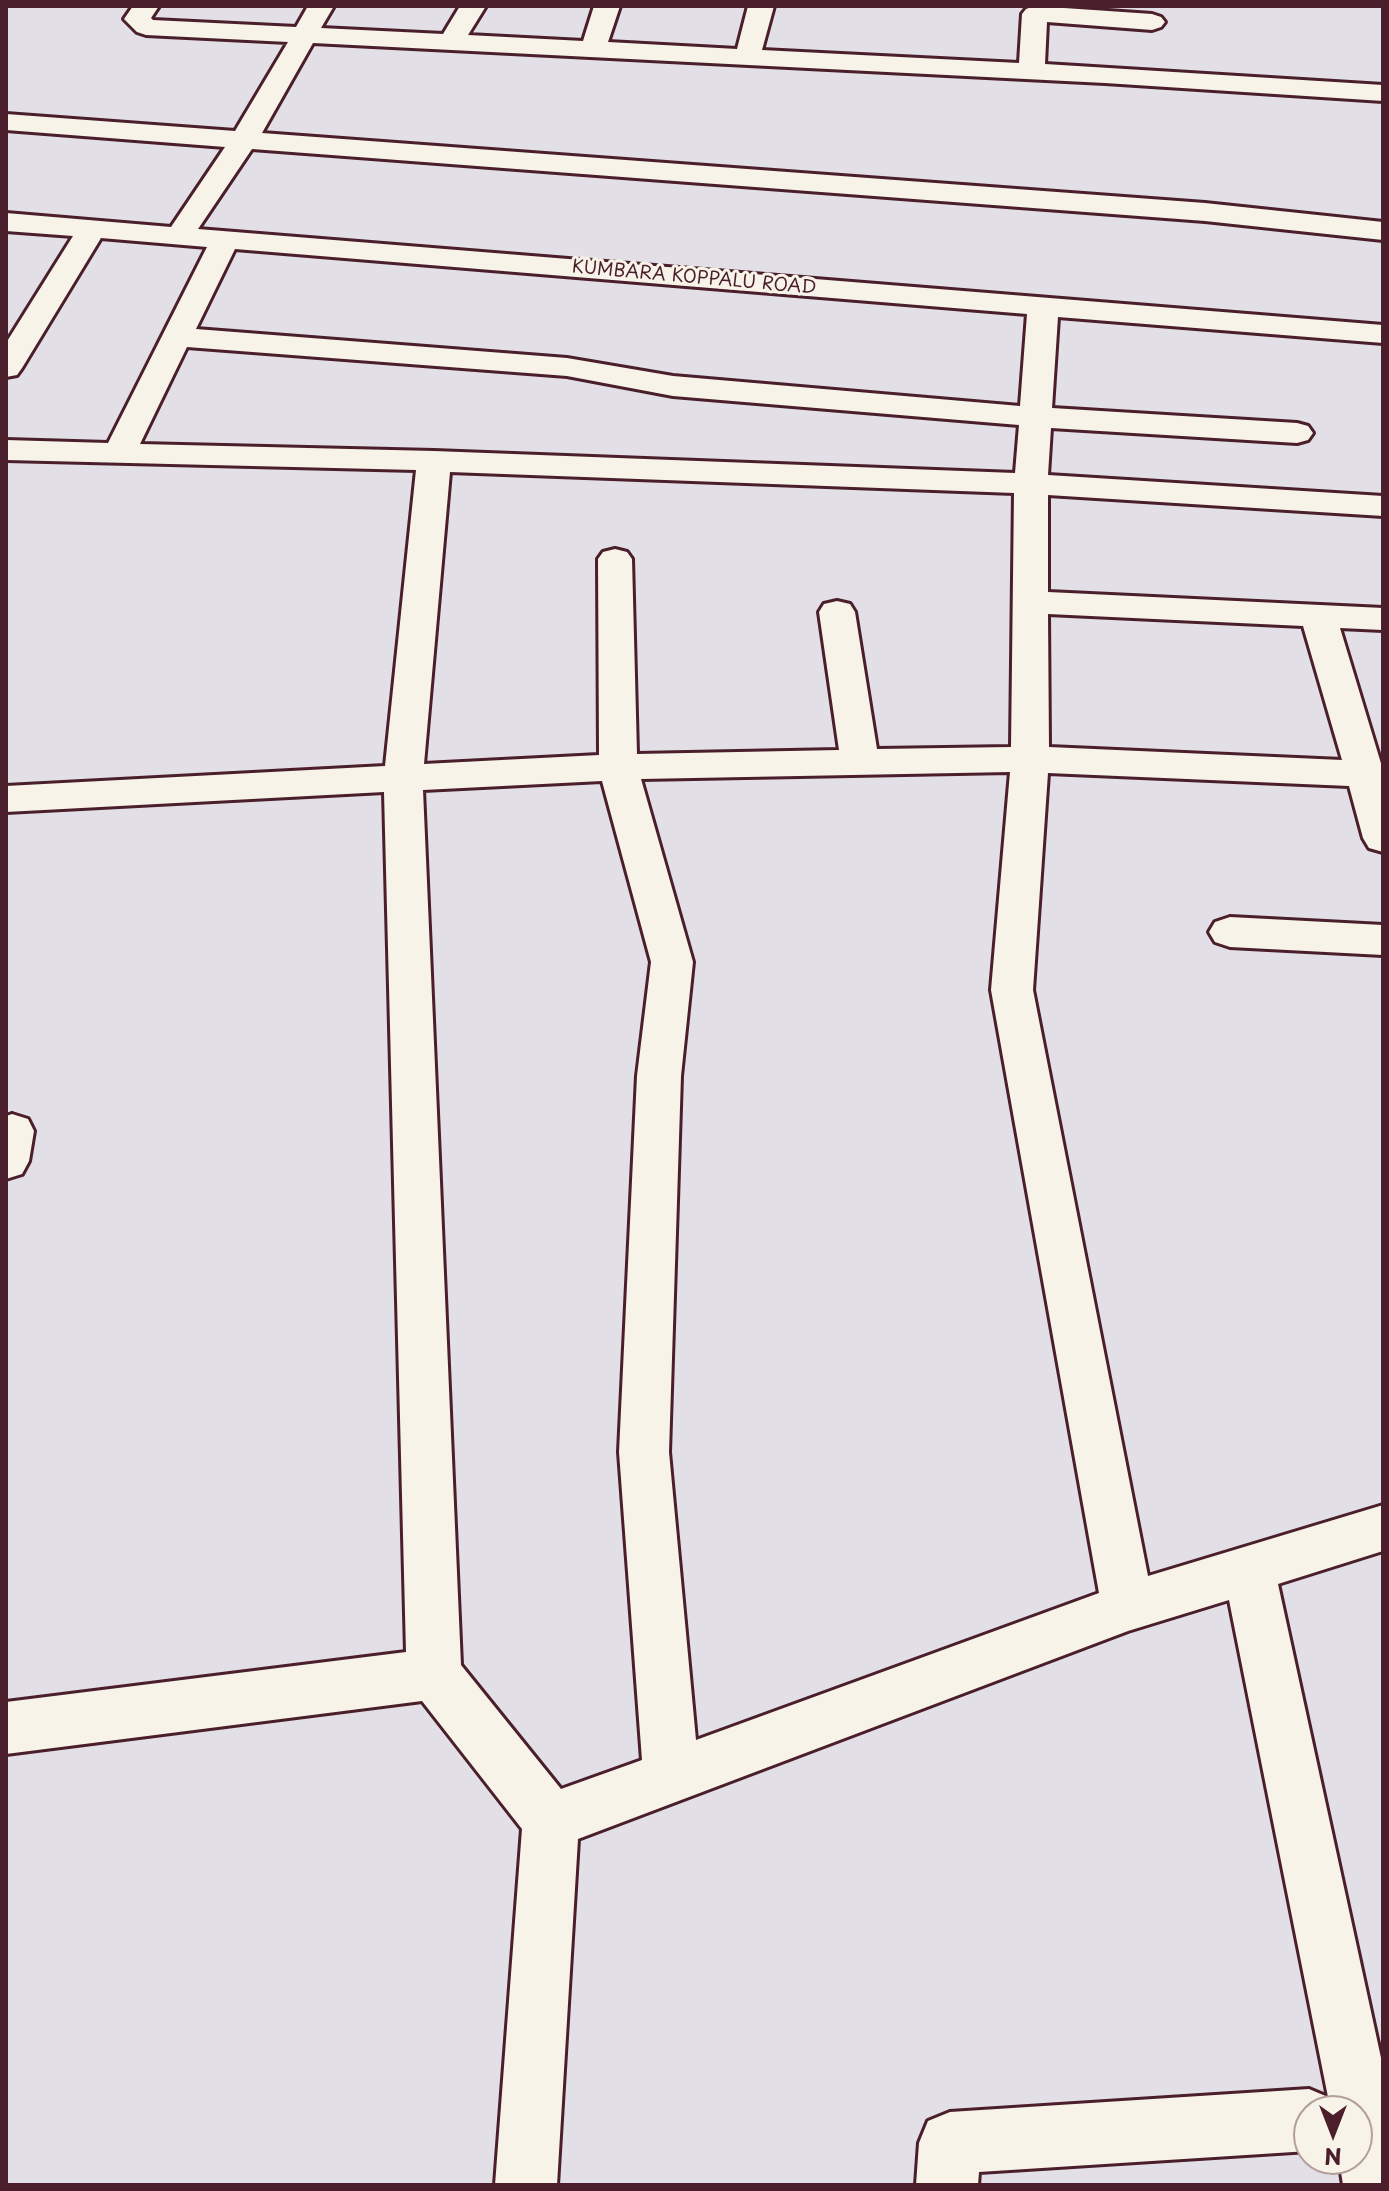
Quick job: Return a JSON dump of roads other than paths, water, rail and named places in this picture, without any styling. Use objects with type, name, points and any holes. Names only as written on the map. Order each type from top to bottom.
[{"type":"street","points":[[146,6],[137,19],[146,27],[1032,71],[1383,93]]},
{"type":"street","points":[[179,236],[245,138],[321,6]]},
{"type":"street","points":[[451,43],[473,6]]},
{"type":"street","points":[[593,50],[607,6]]},
{"type":"street","points":[[747,58],[761,6]]},
{"type":"street","points":[[1032,71],[1035,14],[1152,22]]},
{"type":"street","points":[[6,122],[1205,212],[1383,231]]},
{"type":"street","name":"KUMBARA KOPPALU ROAD","points":[[6,222],[1383,334]]},
{"type":"street","points":[[6,368],[92,229]]},
{"type":"street","points":[[119,453],[225,240]]},
{"type":"street","points":[[1043,307],[1031,484],[1030,759],[1012,990],[1128,1607]]},
{"type":"street","points":[[176,337],[567,367],[673,386],[1035,417],[1297,433]]},
{"type":"street","points":[[6,450],[434,461],[1031,484],[1383,506]]},
{"type":"street","points":[[434,461],[403,780],[434,1674],[551,1821],[526,2185]]},
{"type":"street","points":[[615,559],[618,767],[672,962],[659,1076],[644,1452],[671,1776]]},
{"type":"street","points":[[1032,602],[1383,619]]},
{"type":"street","points":[[837,612],[860,762]]},
{"type":"street","points":[[1318,616],[1383,838]]},
{"type":"street","points":[[6,799],[618,767],[860,762],[1030,759],[1365,774]]},
{"type":"street","points":[[1230,932],[1383,940]]},
{"type":"street","points":[[551,1821],[1128,1607],[1383,1528]]},
{"type":"street","points":[[1249,1569],[1339,2095]]},
{"type":"street","points":[[6,1728],[434,1674]]},
{"type":"street","points":[[947,2185],[950,2143],[1293,2121]]}]
